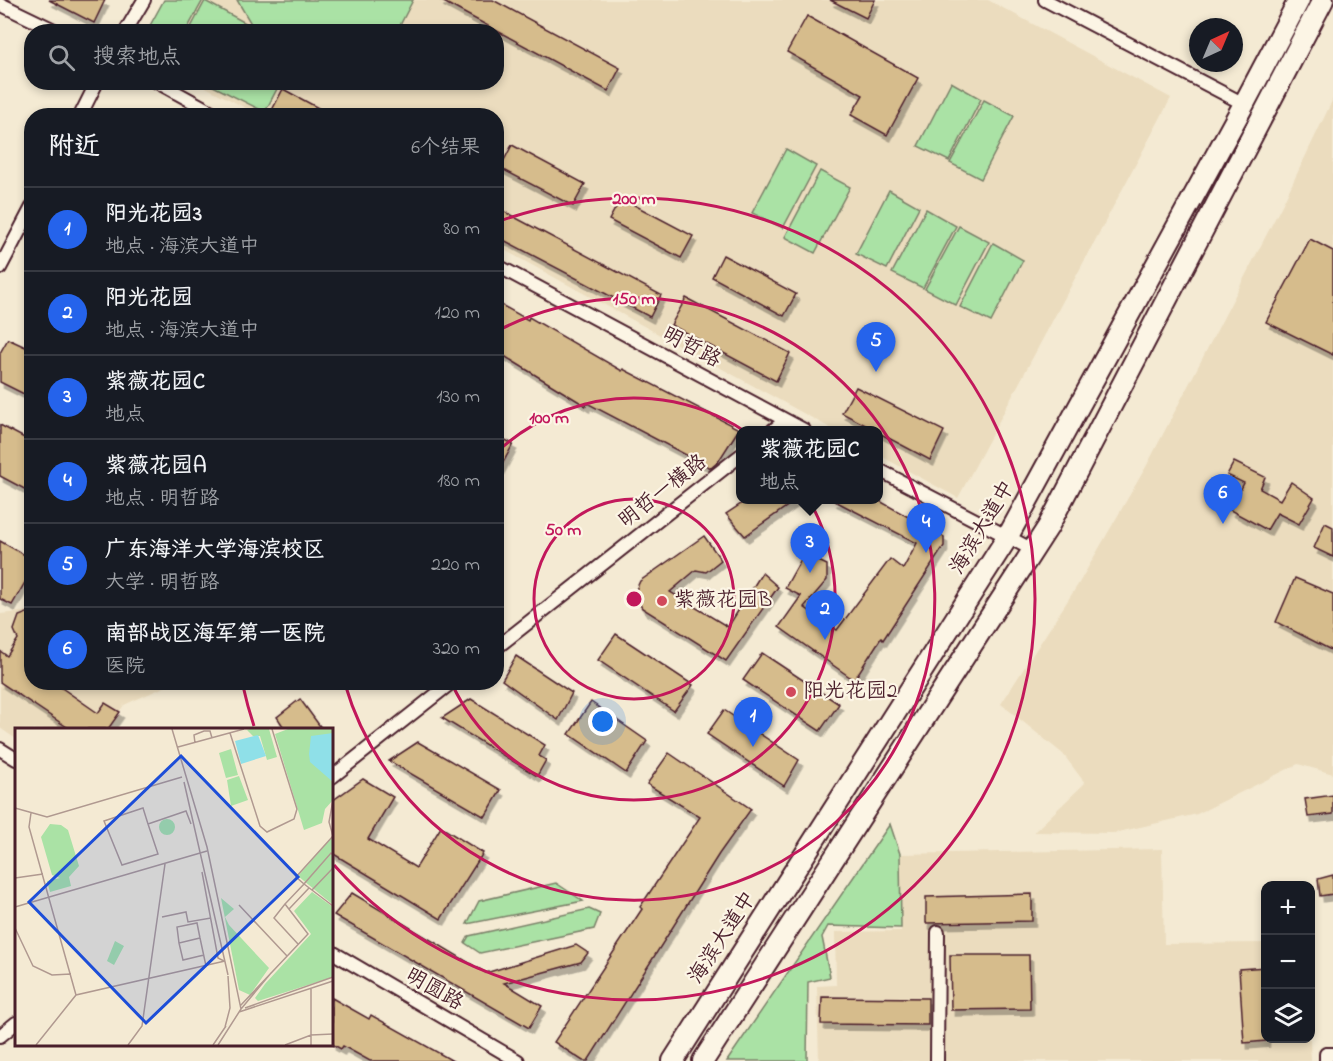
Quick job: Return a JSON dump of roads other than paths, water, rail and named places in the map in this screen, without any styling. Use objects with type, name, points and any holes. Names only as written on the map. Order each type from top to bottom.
[{"type":"main road","name":"海滨大道中","points":[[673,1061],[1007,538],[1299,0]]},
{"type":"main road","points":[[703,1061],[1054,517],[1323,0]]},
{"type":"street","points":[[130,24],[144,0]]},
{"type":"street","points":[[1045,0],[1244,104]]},
{"type":"street","points":[[0,4],[41,24]]},
{"type":"street","points":[[84,108],[93,90]]},
{"type":"street","points":[[172,90],[205,108]]},
{"type":"street","points":[[0,268],[24,222]]},
{"type":"street","name":"明哲路","points":[[504,269],[796,426]]},
{"type":"street","points":[[778,426],[785,421]]},
{"type":"street","name":"明哲一横路","points":[[504,642],[736,459]]},
{"type":"street","points":[[883,472],[1034,550]]},
{"type":"street","points":[[333,776],[442,690]]},
{"type":"street","points":[[0,749],[15,758]]},
{"type":"street","points":[[937,1061],[938,932]]},
{"type":"street","name":"明圆路","points":[[333,953],[518,1061]]},
{"type":"street","points":[[0,1036],[15,1024]]},
{"type":"street","points":[[1326,1061],[1326,1054],[1333,1054]]},
{"type":"place","name":"广东海洋大学海滨校区","points":[[876,372]]},
{"type":"place","name":"南部战区海军第一医院","points":[[1223,524]]},
{"type":"place","name":"紫薇花园A","points":[[926,553]]},
{"type":"place","name":"紫薇花园C","points":[[810,573]]},
{"type":"place","name":"紫薇花园B","points":[[662,601]]},
{"type":"place","name":"阳光花园","points":[[825,640]]},
{"type":"place","name":"阳光花园2","points":[[791,692]]},
{"type":"place","name":"阳光花园3","points":[[753,747]]}]
